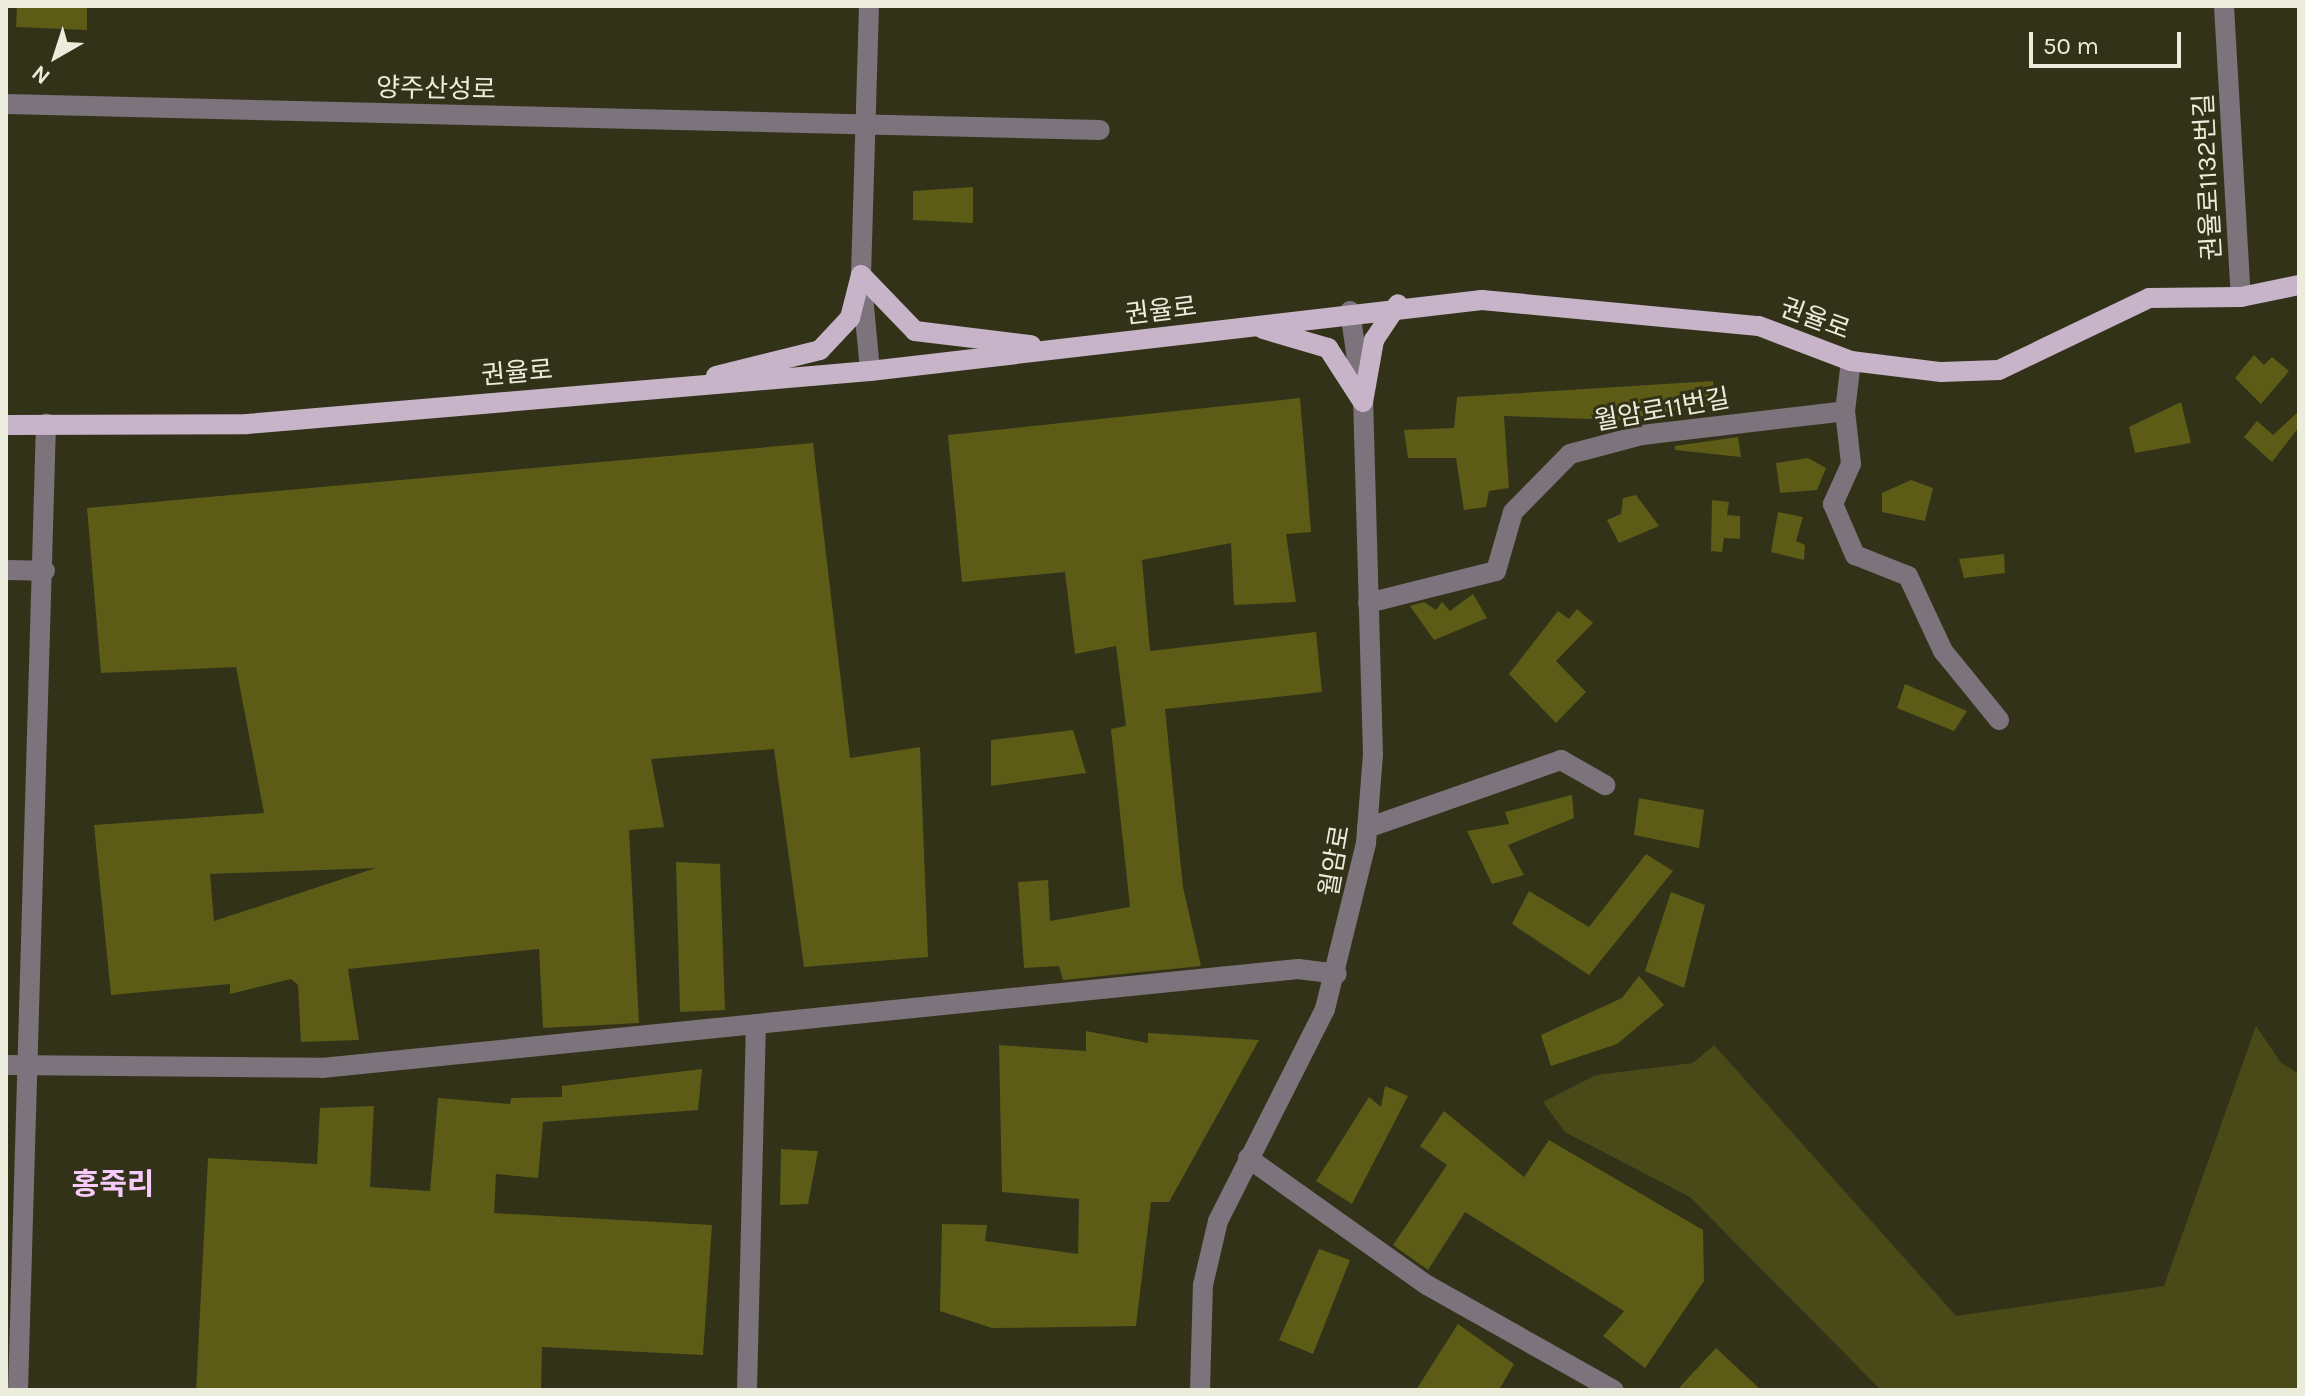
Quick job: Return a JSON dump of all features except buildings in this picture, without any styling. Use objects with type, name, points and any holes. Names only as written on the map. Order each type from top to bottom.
[{"type":"main road","points":[[861,275],[915,331],[1058,349]]},
{"type":"main road","points":[[705,382],[740,365],[820,350],[850,318],[861,275]]},
{"type":"main road","name":"권율로","points":[[6,425],[247,424],[705,382],[870,371],[1252,326],[1398,304],[1482,300],[1759,326],[1851,361],[1941,372],[1999,370],[2149,298],[2241,297],[2299,285]]},
{"type":"main road","points":[[1363,402],[1374,340],[1398,304]]},
{"type":"main road","points":[[1252,326],[1328,348],[1363,402]]},
{"type":"street","points":[[869,6],[861,275],[870,371]]},
{"type":"street","name":"권율로1132번길","points":[[2224,6],[2241,297]]},
{"type":"street","name":"양주산성로","points":[[6,104],[1100,130]]},
{"type":"street","name":"월암로","points":[[1200,1390],[1209,1251],[1248,1158],[1306,1052],[1337,974],[1367,828],[1368,603],[1363,402],[1350,311]]},
{"type":"street","points":[[1851,361],[1845,411],[1851,464],[1833,504],[1855,555],[1908,576],[1943,651],[1999,720]]},
{"type":"street","name":"월암로11번길","points":[[1368,603],[1496,571],[1513,512],[1570,454],[1642,435],[1845,411]]},
{"type":"street","points":[[18,1390],[16,1066],[45,571],[46,423]]},
{"type":"street","points":[[6,570],[45,571]]},
{"type":"street","points":[[1367,828],[1561,760],[1605,785]]},
{"type":"street","points":[[16,1066],[322,1068],[1298,969],[1337,974]]},
{"type":"street","points":[[747,1390],[756,1024]]},
{"type":"street","points":[[1248,1158],[1427,1285],[1613,1390]]},
{"type":"shaded area","points":[[2256,1026],[2281,1063],[2299,1074],[2299,1390],[1881,1390],[1690,1197],[1565,1132],[1543,1102],[1596,1075],[1693,1063],[1714,1045],[1956,1316],[2164,1286]]},
{"type":"district","name":"홍죽리","points":[[113,1184]]}]
